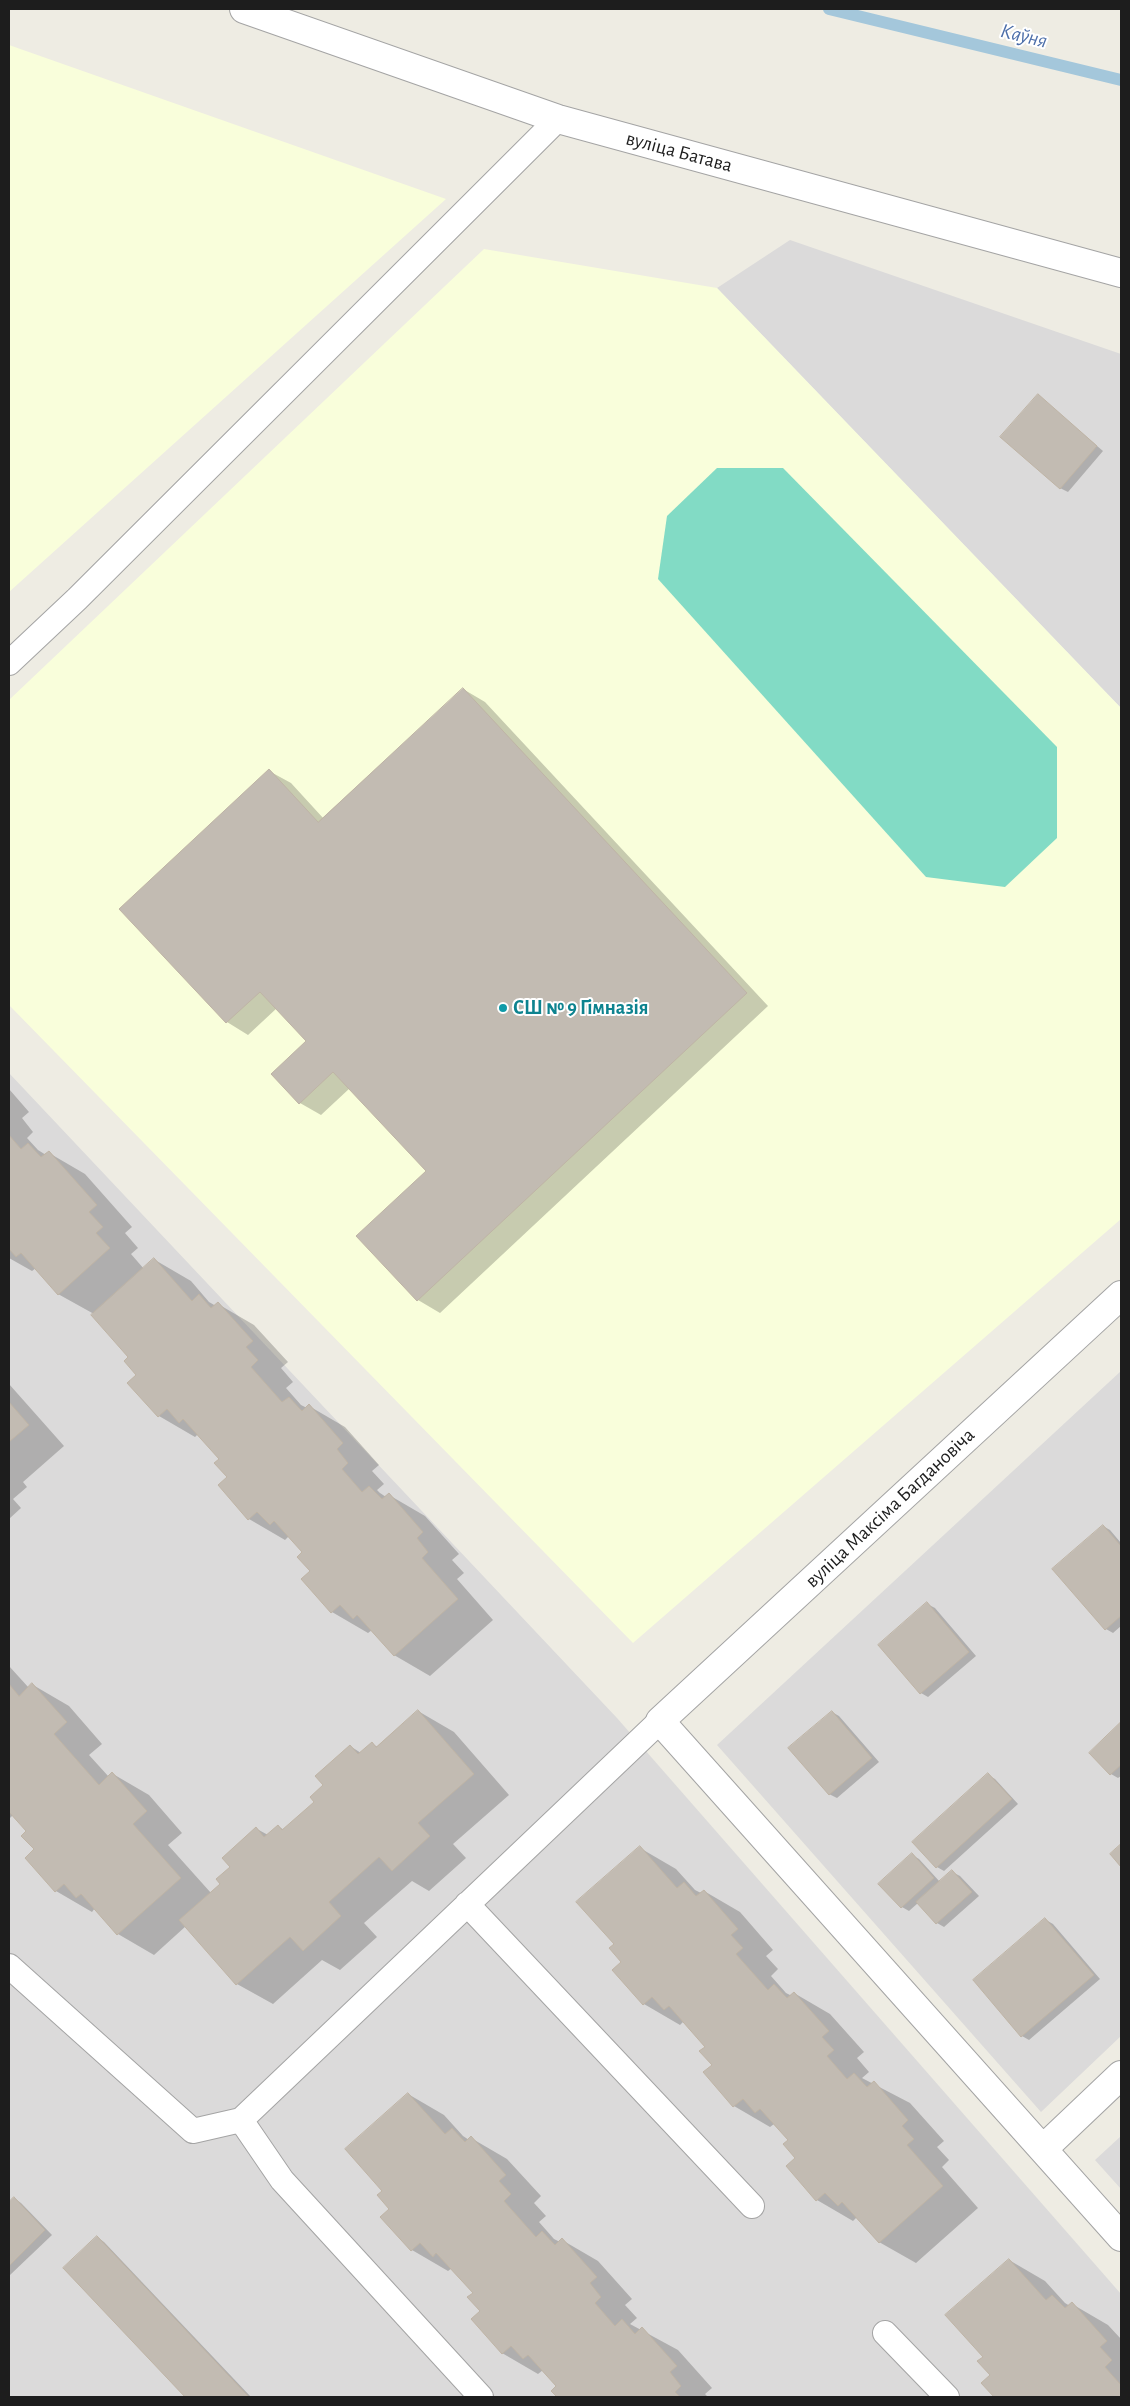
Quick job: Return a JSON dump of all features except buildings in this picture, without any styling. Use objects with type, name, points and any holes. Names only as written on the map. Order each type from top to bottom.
[{"type":"street","name":"вуліца Батава","points":[[244,9],[558,119],[1121,274]]},
{"type":"street","name":"вуліца Максіма Багдановіча","points":[[660,1721],[1121,1295]]},
{"type":"street","points":[[660,1721],[1121,2237]]},
{"type":"street","points":[[1043,2149],[1121,2076]]},
{"type":"lane","points":[[9,663],[77,599],[558,119]]},
{"type":"lane","points":[[9,1966],[193,2131],[241,2120],[660,1721]]},
{"type":"lane","points":[[467,1904],[752,2206]]},
{"type":"lane","points":[[241,2120],[282,2180],[481,2397]]},
{"type":"lane","points":[[885,2333],[947,2397]]},
{"type":"shaded area","points":[[9,45],[446,199],[9,592]]},
{"type":"shaded area","points":[[790,240],[1121,354],[1121,708],[717,288]]},
{"type":"shaded area","points":[[484,249],[717,288],[1121,708],[1121,1219],[633,1643],[9,1005],[9,700]]},
{"type":"shaded area","points":[[9,1073],[617,1718],[1121,2294],[1121,2397],[9,2397]]},
{"type":"shaded area","points":[[1121,1371],[1121,2036],[1041,2112],[717,1745]]},
{"type":"shaded area","points":[[1121,2136],[1121,2189],[1095,2160]]},
{"type":"green space","points":[[717,468],[783,468],[1057,747],[1057,838],[1005,887],[926,877],[658,579],[667,516]]},
{"type":"waterway","name":"Каўня","points":[[829,9],[1121,80]]},
{"type":"place","name":"СШ № 9 Гімназія","points":[[503,1008]]}]
